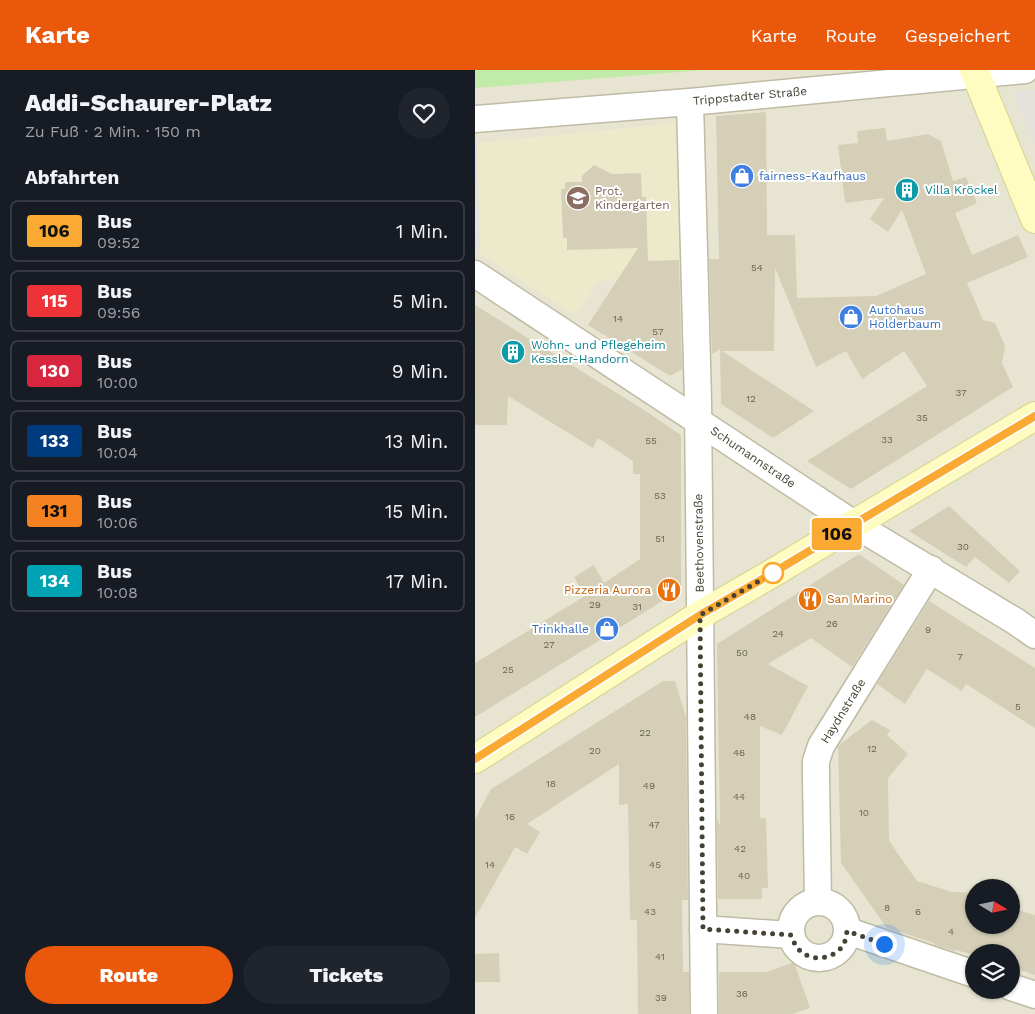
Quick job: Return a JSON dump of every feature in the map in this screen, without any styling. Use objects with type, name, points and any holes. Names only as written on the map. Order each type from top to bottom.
[{"type":"street","name":"Trippstadter Straße","points":[[475,119],[690,102],[975,72],[1025,70]]},
{"type":"street","points":[[975,72],[1035,218]]},
{"type":"street","name":"Beethovenstraße","points":[[690,102],[698,420],[704,1014]]},
{"type":"street","name":"Schumannstraße","points":[[475,274],[854,524],[1035,635]]},
{"type":"street","points":[[475,759],[700,615],[1035,416]]},
{"type":"street","name":"Haydnstraße","points":[[818,901],[816,761],[821,746],[931,570]]},
{"type":"street","points":[[818,901],[827,902],[836,906],[843,913],[847,921],[847,931],[845,941],[840,949],[829,956],[813,958],[797,948],[791,935],[791,921],[799,909],[807,904],[818,901]]},
{"type":"street","points":[[703,929],[791,935]]},
{"type":"street","points":[[847,931],[965,971]]},
{"type":"street","points":[[1020,990],[1035,995]]},
{"type":"shaded area","points":[[475,70],[1035,70],[1035,1014],[475,1014]]},
{"type":"shaded area","points":[[1035,90],[1035,146],[1013,92]]},
{"type":"shaded area","name":"Prot. Kindergarten","points":[[677,123],[680,279],[598,281],[576,316],[480,253],[477,143]]},
{"type":"shaded area","points":[[475,143],[477,143],[480,253],[475,250]]},
{"type":"green space","points":[[475,70],[706,70],[475,88]]},
{"type":"building","points":[[766,112],[767,235],[795,235],[797,298],[876,296],[926,274],[902,210],[888,232],[870,219],[884,198],[845,203],[838,145],[858,143],[857,131],[885,128],[887,141],[928,134],[941,141],[953,181],[966,177],[977,203],[955,213],[972,255],[1018,235],[1028,257],[967,283],[983,320],[995,323],[1005,346],[1002,363],[1013,387],[851,489],[807,461],[927,386],[904,351],[862,379],[846,351],[816,367],[775,268],[774,351],[722,351],[814,411],[773,438],[721,404],[720,349],[712,354],[709,259],[719,259],[716,116]]},
{"type":"building","points":[[594,165],[612,174],[641,173],[642,197],[646,197],[648,261],[679,260],[682,369],[670,376],[588,325],[638,248],[567,250],[567,238],[563,238],[561,189],[565,189],[565,182],[582,182],[582,176]]},
{"type":"building","points":[[475,305],[681,435],[681,589],[475,717],[475,663],[585,596],[574,577],[594,565],[604,583],[640,559],[640,474],[633,474],[633,461],[598,438],[593,448],[508,396],[507,425],[475,425]]},
{"type":"building","points":[[949,506],[1020,571],[1009,583],[975,557],[966,567],[909,531]]},
{"type":"building","points":[[859,554],[904,585],[852,667],[811,638],[768,664],[808,686],[782,735],[760,726],[760,818],[766,818],[768,888],[762,888],[762,899],[718,899],[717,818],[720,826],[717,644]]},
{"type":"building","points":[[929,601],[1035,668],[1035,728],[966,684],[962,691],[927,669],[905,704],[877,684]]},
{"type":"building","points":[[663,681],[675,681],[686,717],[688,900],[682,900],[683,972],[689,972],[689,1014],[638,1014],[637,920],[630,920],[628,804],[619,805],[619,764],[527,824],[540,832],[527,854],[515,847],[475,918],[475,819],[491,789]]},
{"type":"building","points":[[872,720],[890,730],[887,735],[908,754],[888,778],[889,840],[917,881],[952,892],[965,893],[965,934],[1020,934],[1020,911],[1035,915],[1035,975],[1020,970],[1020,944],[965,944],[965,952],[954,951],[887,928],[841,863],[838,747]]},
{"type":"building","points":[[499,953],[500,982],[475,982],[475,954]]},
{"type":"building","points":[[794,962],[810,1008],[792,1014],[719,1014],[719,972],[767,972]]},
{"type":"bus line","name":"106","points":[[475,759],[700,615],[1035,416]]},
{"type":"place","name":"fairness-Kaufhaus","points":[[742,176]]},
{"type":"place","name":"Villa Kröckel","points":[[907,190]]},
{"type":"place","name":"Prot. Kindergarten","points":[[578,198]]},
{"type":"place","name":"Autohaus Holderbaum","points":[[851,317]]},
{"type":"place","name":"Wohn- und Pflegeheim Kessler-Handorn","points":[[513,352]]},
{"type":"place","name":"Pizzeria Aurora","points":[[669,590]]},
{"type":"place","name":"San Marino","points":[[810,599]]},
{"type":"place","name":"Trinkhalle","points":[[607,629]]},
{"type":"route","points":[[773,573],[700,615],[703,929],[791,935],[797,948],[813,958],[829,956],[840,949],[845,941],[847,931],[884,944]]}]
